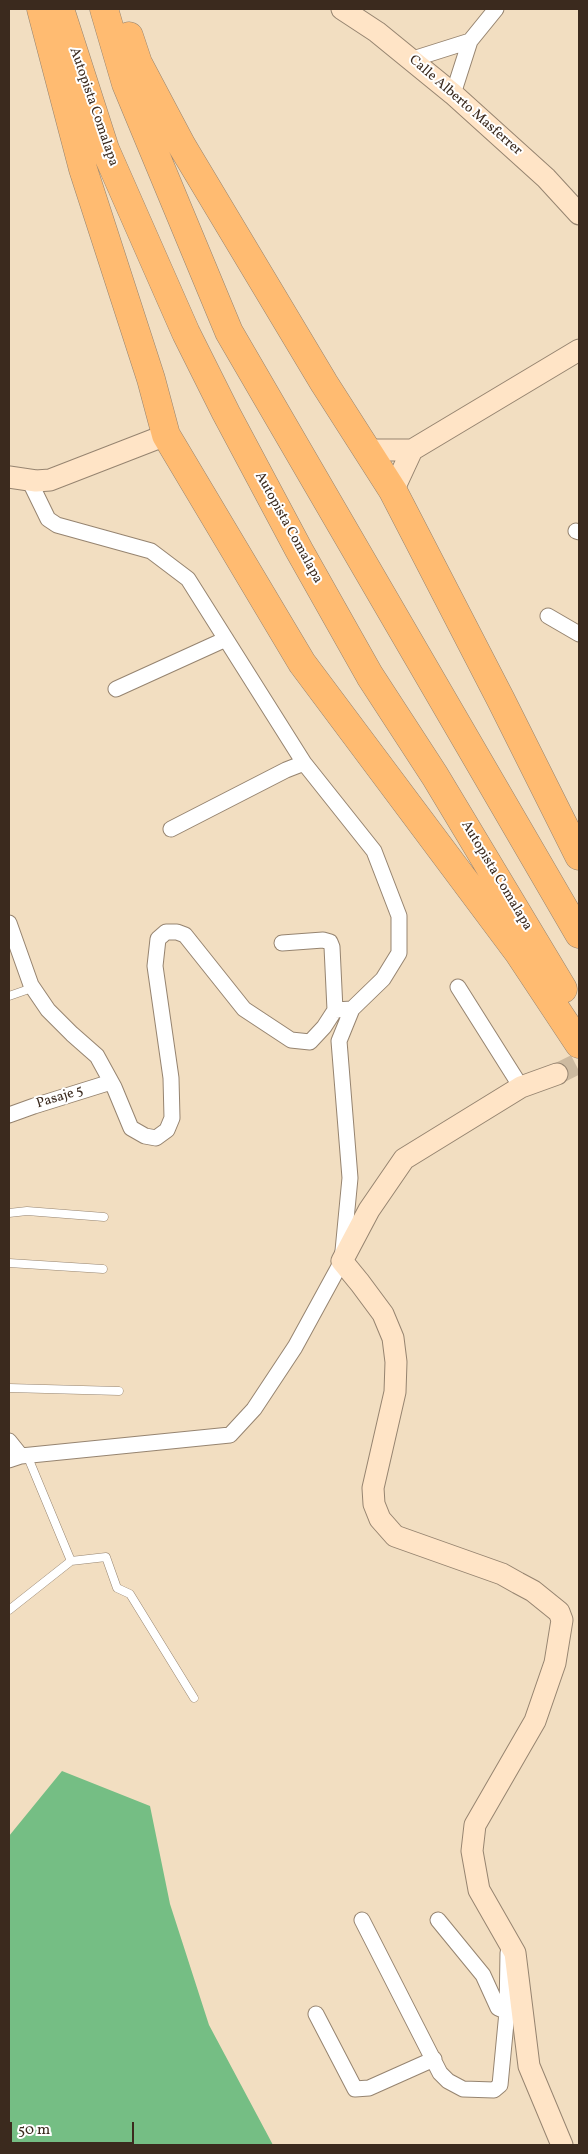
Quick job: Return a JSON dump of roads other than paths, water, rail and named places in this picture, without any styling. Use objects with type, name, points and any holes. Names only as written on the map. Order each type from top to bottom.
[{"type":"highway","points":[[41,9],[82,169],[151,379],[166,434],[302,663],[518,952],[579,1044]]},
{"type":"highway","name":"Autopista Comalapa","points":[[60,9],[105,149],[186,333],[226,413],[299,550],[370,676],[435,776],[579,1017]]},
{"type":"highway","points":[[104,9],[126,84],[229,332],[579,934]]},
{"type":"highway","points":[[121,9],[138,63],[182,146],[324,383],[368,450],[392,491],[501,700],[579,856]]},
{"type":"street","name":"Calle Alberto Masferrer","points":[[342,9],[413,59],[454,94],[546,178],[579,214]]},
{"type":"street","points":[[454,94],[470,41],[496,9]]},
{"type":"street","points":[[413,59],[470,41]]},
{"type":"street","points":[[368,450],[412,450],[579,350]]},
{"type":"street","points":[[19,479],[50,480],[166,434]]},
{"type":"street","points":[[392,491],[412,450]]},
{"type":"street","points":[[19,479],[48,519],[57,525],[151,551],[188,579],[304,763],[374,851],[399,916],[399,953],[383,978],[352,1009],[339,1040],[350,1178],[342,1262],[383,1314],[394,1338],[396,1362],[395,1392],[373,1488],[374,1504],[380,1519],[395,1536],[502,1574],[533,1591],[559,1612],[562,1620],[555,1663],[535,1721],[476,1825],[473,1836],[472,1858],[479,1890],[511,1945],[518,1966],[530,2066],[562,2145]]},
{"type":"street","points":[[548,616],[579,634]]},
{"type":"street","points":[[116,689],[226,640]]},
{"type":"street","points":[[171,829],[286,770],[304,763]]},
{"type":"street","points":[[9,923],[32,988],[48,1010],[97,1056],[111,1082],[131,1128],[145,1136],[156,1138],[167,1130],[172,1118],[171,1078],[155,966],[158,939],[166,932],[178,932],[185,935],[244,1009],[291,1040],[310,1042],[324,1027],[335,1010],[332,947],[330,942],[323,940],[282,943]]},
{"type":"street","points":[[458,988],[520,1087]]},
{"type":"street","points":[[335,1010],[352,1009]]},
{"type":"street","points":[[9,1441],[19,1457],[230,1435],[254,1409],[295,1347],[369,1210],[404,1159],[520,1087],[557,1074]]},
{"type":"street","name":"Pasaje 5","points":[[9,1116],[34,1106],[111,1082]]},
{"type":"street","points":[[362,1920],[440,2072],[448,2081],[462,2089],[494,2090],[500,2085],[507,2012],[508,1950],[511,1945]]},
{"type":"street","points":[[438,1920],[483,1975],[498,2008],[507,2012]]},
{"type":"street","points":[[316,2014],[356,2089],[369,2088],[434,2059]]},
{"type":"lane","points":[[9,996],[32,988]]},
{"type":"lane","points":[[9,1213],[27,1211],[104,1217]]},
{"type":"lane","points":[[9,1263],[103,1269]]},
{"type":"lane","points":[[9,1388],[119,1391]]},
{"type":"lane","points":[[19,1457],[71,1561]]},
{"type":"lane","points":[[9,1610],[71,1561],[106,1557],[117,1588],[130,1594],[194,1698]]},
{"type":"tunnel","points":[[557,1074],[579,1063]]}]
